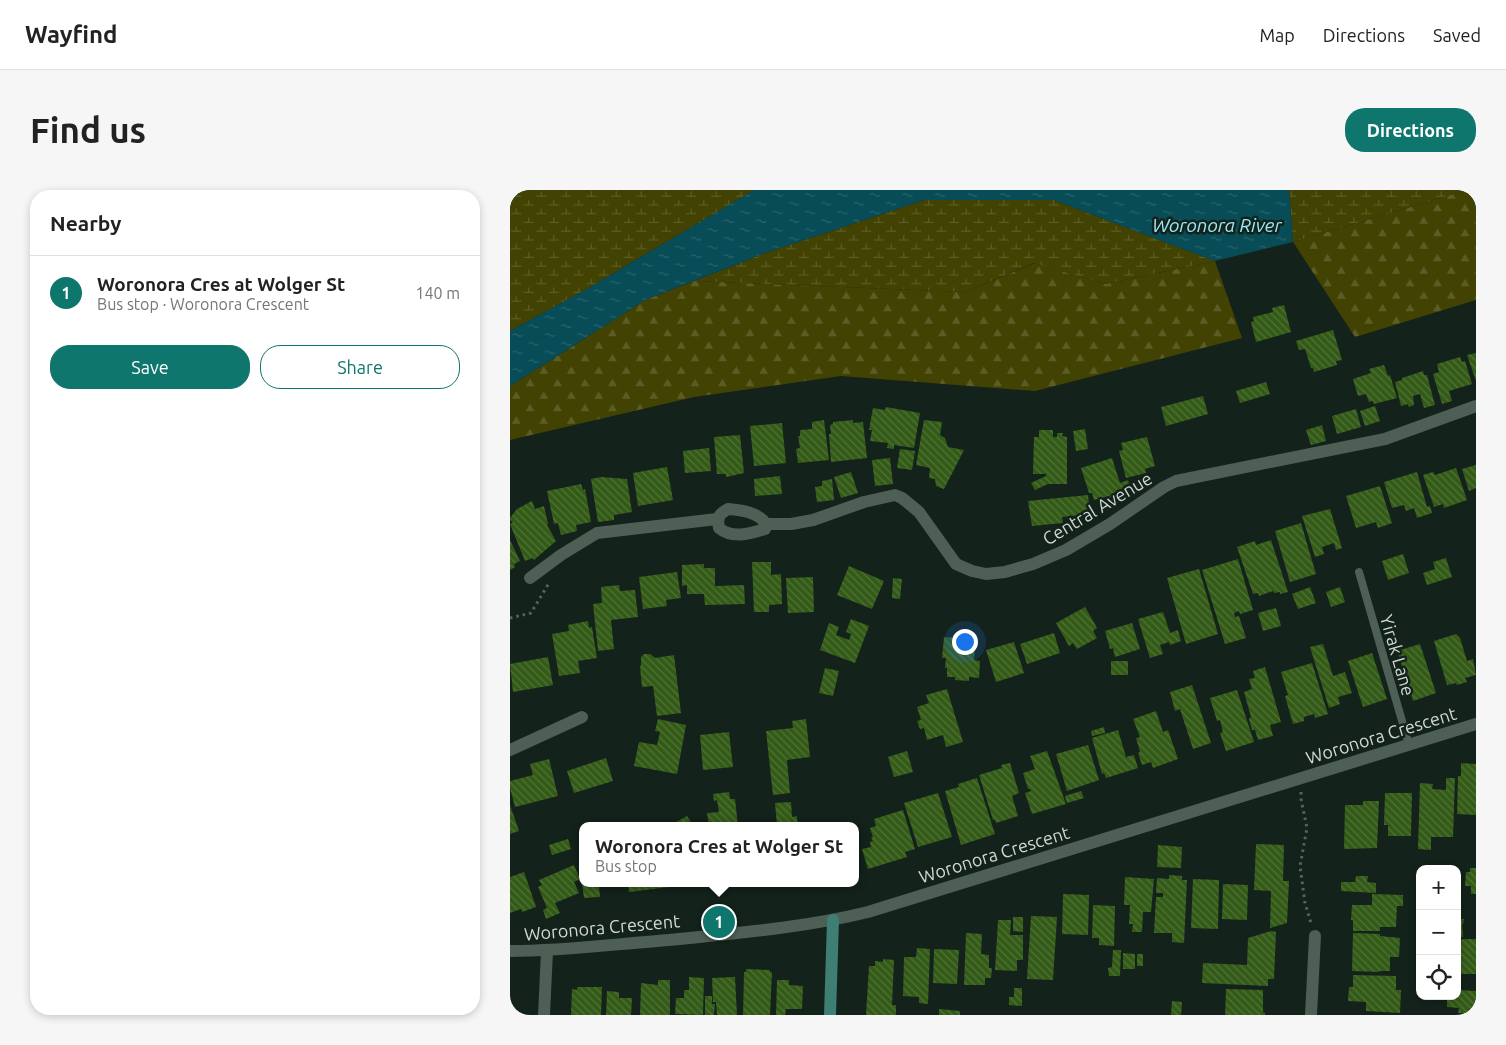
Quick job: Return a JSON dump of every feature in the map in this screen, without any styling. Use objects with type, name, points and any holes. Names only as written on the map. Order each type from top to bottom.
[{"type":"street","name":"Central Avenue","points":[[717,519],[719,528],[725,533],[736,535],[750,534],[765,528],[766,524],[791,524],[813,520],[864,502],[895,495],[902,498],[919,512],[956,564],[972,571],[986,574],[1005,572],[1033,564],[1066,550],[1110,524],[1164,486],[1176,481],[1385,439],[1476,406]]},
{"type":"street","points":[[530,578],[561,555],[597,533],[717,519],[720,513],[728,509],[743,511],[762,518],[766,524]]},
{"type":"street","points":[[510,750],[582,718]]},
{"type":"street","name":"Woronora Crescent","points":[[510,951],[547,951],[743,933],[833,920],[868,912],[1476,724]]},
{"type":"street","points":[[830,1015],[833,920]]},
{"type":"street","points":[[1311,1015],[1315,936]]},
{"type":"street","points":[[544,1015],[547,951]]},
{"type":"lane","name":"Yirak Lane","points":[[1359,572],[1409,745]]},
{"type":"path","points":[[510,618],[531,613],[554,577]]},
{"type":"path","points":[[1301,778],[1301,799],[1307,828],[1300,866],[1305,903],[1315,936]]},
{"type":"green space","points":[[510,190],[754,190],[587,289],[510,331]]},
{"type":"green space","points":[[1289,190],[1467,190],[1293,242]]},
{"type":"green space","points":[[1467,190],[1476,190],[1476,300],[1355,337],[1293,242]]},
{"type":"green space","points":[[924,200],[1054,200],[1215,261],[1105,284],[1034,263],[965,292],[694,281],[765,253]]},
{"type":"green space","points":[[1215,261],[1242,338],[1035,391],[841,376],[694,397],[510,440],[510,386],[645,300],[694,281],[965,292],[1035,263],[1105,284]]},
{"type":"water","name":"Woronora River","points":[[754,190],[1289,190],[1293,242],[1215,261],[1054,200],[924,200],[765,253],[645,300],[510,386],[510,331],[587,289]]},
{"type":"building","points":[[1284,305],[1291,332],[1256,342],[1251,322],[1254,321],[1253,317],[1273,312],[1272,308]]},
{"type":"building","points":[[1333,330],[1342,360],[1336,361],[1337,365],[1314,372],[1305,349],[1299,350],[1296,341]]},
{"type":"building","points":[[1476,353],[1476,381],[1467,355]]},
{"type":"building","points":[[1460,357],[1462,362],[1465,361],[1472,384],[1449,391],[1452,401],[1442,404],[1433,374],[1439,372],[1437,364]]},
{"type":"building","points":[[1384,365],[1388,376],[1390,375],[1397,398],[1374,404],[1373,401],[1369,402],[1366,394],[1358,396],[1353,379],[1371,373],[1369,369]]},
{"type":"building","points":[[1423,371],[1424,375],[1427,375],[1435,405],[1424,408],[1420,394],[1413,396],[1414,405],[1409,407],[1408,404],[1401,406],[1395,382]]},
{"type":"building","points":[[1266,382],[1270,394],[1240,403],[1236,391]]},
{"type":"building","points":[[1203,396],[1208,414],[1166,426],[1161,407]]},
{"type":"building","points":[[1375,406],[1380,421],[1365,426],[1360,411]]},
{"type":"building","points":[[886,407],[920,413],[914,448],[894,445],[894,449],[887,448],[888,443],[870,441],[872,430],[869,430],[873,408],[885,410]]},
{"type":"building","points":[[1356,409],[1361,427],[1337,434],[1332,416]]},
{"type":"building","points":[[824,420],[829,460],[798,463],[796,449],[800,448],[798,436],[800,436],[800,430],[812,429],[812,422]]},
{"type":"building","points":[[853,420],[853,423],[863,422],[867,458],[831,462],[830,425],[833,422]]},
{"type":"building","points":[[924,420],[942,422],[940,435],[945,438],[948,447],[964,450],[944,489],[936,486],[935,479],[929,478],[930,468],[916,465]]},
{"type":"building","points":[[782,423],[786,463],[754,466],[750,426]]},
{"type":"building","points":[[1322,425],[1326,441],[1311,445],[1306,430]]},
{"type":"building","points":[[1085,429],[1088,449],[1076,451],[1073,431]]},
{"type":"building","points":[[1039,430],[1053,430],[1053,437],[1057,437],[1057,433],[1063,433],[1062,436],[1067,437],[1067,484],[1048,484],[1035,490],[1031,483],[1046,476],[1046,474],[1033,474],[1034,437],[1039,437]]},
{"type":"building","points":[[740,435],[744,473],[726,477],[726,474],[717,474],[714,437]]},
{"type":"building","points":[[1147,437],[1155,466],[1145,469],[1146,473],[1126,478],[1119,451],[1123,450],[1121,443]]},
{"type":"building","points":[[709,448],[711,471],[685,473],[683,451]]},
{"type":"building","points":[[900,449],[915,451],[912,470],[897,468]]},
{"type":"building","points":[[890,458],[893,484],[875,486],[872,460]]},
{"type":"building","points":[[1112,458],[1120,483],[1128,480],[1131,491],[1109,498],[1109,496],[1094,500],[1092,493],[1089,493],[1081,468]]},
{"type":"building","points":[[1476,465],[1476,488],[1469,491],[1462,469]]},
{"type":"building","points":[[667,467],[673,500],[638,506],[633,473]]},
{"type":"building","points":[[1456,468],[1467,500],[1444,508],[1443,504],[1434,507],[1423,475],[1433,472],[1435,475]]},
{"type":"building","points":[[851,472],[858,493],[841,498],[834,477]]},
{"type":"building","points":[[1417,472],[1427,507],[1430,506],[1432,513],[1417,518],[1414,508],[1406,511],[1404,505],[1392,508],[1384,482]]},
{"type":"building","points":[[780,476],[782,494],[755,496],[754,479]]},
{"type":"building","points":[[601,477],[627,479],[632,512],[614,515],[614,520],[598,522],[591,479]]},
{"type":"building","points":[[832,479],[834,500],[817,502],[815,487],[822,486],[822,481]]},
{"type":"building","points":[[581,484],[583,490],[585,489],[591,522],[576,525],[577,531],[561,535],[558,523],[554,524],[547,491]]},
{"type":"building","points":[[1380,486],[1392,523],[1378,528],[1376,522],[1356,528],[1346,496]]},
{"type":"building","points":[[1088,495],[1090,514],[1062,517],[1063,523],[1032,526],[1028,501]]},
{"type":"building","points":[[532,501],[535,509],[544,506],[547,525],[556,541],[534,560],[533,558],[525,561],[510,524],[513,522],[510,518],[517,509]]},
{"type":"building","points":[[1330,509],[1342,548],[1336,550],[1334,543],[1322,547],[1324,554],[1315,557],[1302,516]]},
{"type":"building","points":[[1301,523],[1316,574],[1290,582],[1275,531]]},
{"type":"building","points":[[510,540],[520,561],[514,564],[515,567],[510,570]]},
{"type":"building","points":[[1271,540],[1288,592],[1280,594],[1280,592],[1274,593],[1273,591],[1259,596],[1258,593],[1253,594],[1237,547],[1255,541],[1256,545]]},
{"type":"building","points":[[1403,554],[1409,573],[1388,580],[1382,561]]},
{"type":"building","points":[[1446,558],[1452,577],[1427,585],[1423,573],[1435,569],[1433,562]]},
{"type":"building","points":[[1238,559],[1253,610],[1240,614],[1239,611],[1234,613],[1235,617],[1239,616],[1246,638],[1225,644],[1202,570]]},
{"type":"building","points":[[752,562],[771,562],[771,575],[781,574],[782,604],[769,605],[769,612],[754,612]]},
{"type":"building","points":[[704,564],[704,568],[715,568],[715,586],[744,585],[745,604],[705,605],[704,594],[687,594],[687,585],[682,586],[682,565]]},
{"type":"building","points":[[849,566],[884,581],[872,609],[837,595]]},
{"type":"building","points":[[1199,569],[1218,634],[1186,644],[1167,578]]},
{"type":"building","points":[[677,572],[681,598],[666,600],[667,606],[643,609],[639,577]]},
{"type":"building","points":[[813,577],[814,612],[788,613],[786,578]]},
{"type":"building","points":[[893,578],[902,579],[900,599],[892,598]]},
{"type":"building","points":[[619,585],[620,591],[635,590],[638,617],[611,620],[614,649],[598,651],[593,604],[602,603],[601,587]]},
{"type":"building","points":[[1310,587],[1316,603],[1298,609],[1292,594]]},
{"type":"building","points":[[1340,587],[1345,602],[1331,607],[1326,592]]},
{"type":"building","points":[[1085,607],[1097,628],[1093,631],[1097,638],[1077,649],[1073,643],[1069,646],[1056,623]]},
{"type":"building","points":[[1276,608],[1281,626],[1263,631],[1258,613]]},
{"type":"building","points":[[1163,612],[1170,633],[1178,630],[1181,641],[1170,645],[1169,642],[1160,645],[1163,654],[1150,658],[1138,619]]},
{"type":"building","points":[[851,619],[869,626],[855,663],[820,650],[829,623],[839,627],[836,635],[849,640],[851,634],[846,632]]},
{"type":"building","points":[[588,621],[589,628],[592,627],[597,658],[578,661],[580,673],[559,676],[552,634],[569,631],[568,625]]},
{"type":"building","points":[[1132,623],[1140,649],[1115,657],[1113,648],[1110,649],[1105,631]]},
{"type":"building","points":[[1054,633],[1060,653],[1027,664],[1020,644]]},
{"type":"building","points":[[1456,634],[1460,638],[1467,661],[1473,659],[1476,675],[1465,678],[1467,682],[1447,685],[1434,641]]},
{"type":"building","points":[[944,637],[969,639],[975,646],[974,660],[980,661],[979,678],[969,677],[969,681],[955,680],[955,677],[947,677],[947,668],[945,668],[946,658],[942,658]]},
{"type":"building","points":[[1014,642],[1024,673],[996,682],[986,650]]},
{"type":"building","points":[[1323,644],[1333,676],[1345,672],[1352,693],[1338,697],[1340,704],[1329,708],[1310,647]]},
{"type":"building","points":[[1420,644],[1436,693],[1413,701],[1397,651]]},
{"type":"building","points":[[1372,653],[1387,699],[1363,707],[1348,661]]},
{"type":"building","points":[[644,654],[650,654],[655,658],[674,655],[681,713],[657,716],[653,686],[642,687],[640,667],[641,657]]},
{"type":"building","points":[[548,657],[553,685],[513,692],[510,664]]},
{"type":"building","points":[[1111,661],[1128,661],[1128,675],[1111,675]]},
{"type":"building","points":[[1312,663],[1328,714],[1315,718],[1314,714],[1304,717],[1304,721],[1293,724],[1285,696],[1288,695],[1281,672]]},
{"type":"building","points":[[1265,667],[1281,722],[1270,725],[1273,736],[1258,740],[1255,730],[1252,730],[1249,719],[1251,717],[1244,692],[1252,689],[1249,679],[1255,678],[1253,671]]},
{"type":"building","points":[[825,668],[839,671],[833,696],[819,693]]},
{"type":"building","points":[[1192,685],[1211,743],[1193,749],[1180,709],[1175,711],[1170,692]]},
{"type":"building","points":[[947,689],[963,742],[946,747],[943,735],[927,740],[924,728],[920,729],[917,721],[921,720],[917,707],[929,703],[926,695]]},
{"type":"building","points":[[1237,690],[1254,742],[1226,751],[1220,733],[1223,732],[1220,720],[1217,721],[1210,698]]},
{"type":"building","points":[[1156,711],[1163,732],[1168,730],[1178,759],[1153,768],[1151,762],[1142,765],[1136,738],[1140,737],[1133,719]]},
{"type":"building","points":[[658,719],[686,725],[677,774],[634,766],[639,742],[657,745],[660,732],[655,731]]},
{"type":"building","points":[[806,719],[810,757],[787,760],[790,793],[773,795],[766,731],[793,728],[792,721]]},
{"type":"building","points":[[1104,727],[1105,733],[1092,736],[1091,731]]},
{"type":"building","points":[[1118,730],[1126,757],[1134,755],[1138,768],[1106,778],[1104,773],[1102,774],[1092,738]]},
{"type":"building","points":[[729,732],[733,767],[703,770],[700,735]]},
{"type":"building","points":[[1088,745],[1099,780],[1067,791],[1056,754]]},
{"type":"building","points":[[907,751],[913,772],[894,777],[888,757]]},
{"type":"building","points":[[1047,751],[1066,804],[1032,814],[1025,793],[1031,791],[1028,789],[1023,773],[1035,769],[1030,756]]},
{"type":"building","points":[[606,758],[613,781],[574,793],[567,771]]},
{"type":"building","points":[[549,759],[558,796],[515,807],[510,781],[533,775],[530,764]]},
{"type":"building","points":[[1010,763],[1019,793],[1012,796],[1018,816],[996,823],[993,820],[979,775],[1002,768],[1001,765]]},
{"type":"building","points":[[1461,763],[1476,764],[1476,815],[1457,814],[1458,776],[1461,776]]},
{"type":"building","points":[[977,778],[995,834],[961,845],[945,791],[959,787],[958,784]]},
{"type":"building","points":[[1446,778],[1455,778],[1453,837],[1431,837],[1431,850],[1418,849],[1420,783],[1433,784],[1432,789],[1446,790]]},
{"type":"building","points":[[1081,791],[1084,798],[1067,803],[1065,796]]},
{"type":"building","points":[[729,792],[730,799],[735,799],[738,822],[708,822],[707,813],[719,812],[717,800],[714,801],[713,794]]},
{"type":"building","points":[[938,793],[952,837],[918,847],[904,803]]},
{"type":"building","points":[[1385,793],[1412,793],[1411,836],[1388,836],[1388,825],[1384,825]]},
{"type":"building","points":[[1363,801],[1379,801],[1377,848],[1344,849],[1345,805],[1363,805]]},
{"type":"building","points":[[791,802],[792,817],[797,816],[798,822],[777,822],[775,803]]},
{"type":"building","points":[[510,805],[519,831],[510,834]]},
{"type":"building","points":[[903,810],[915,849],[905,852],[907,857],[868,869],[862,849],[871,847],[870,842],[873,841],[871,838],[873,837],[870,828],[876,826],[874,819]]},
{"type":"building","points":[[687,816],[691,822],[676,822]]},
{"type":"building","points":[[568,839],[571,849],[552,855],[549,845]]},
{"type":"building","points":[[1256,844],[1284,845],[1283,881],[1289,881],[1287,923],[1270,928],[1271,891],[1254,890]]},
{"type":"building","points":[[1158,845],[1182,847],[1181,868],[1157,867]]},
{"type":"building","points":[[574,865],[579,880],[574,882],[579,893],[555,903],[560,913],[546,919],[543,910],[547,908],[538,887],[542,885],[539,880]]},
{"type":"building","points":[[1470,868],[1476,868],[1476,894],[1471,894],[1471,886],[1465,886],[1466,872],[1470,872]]},
{"type":"building","points":[[524,872],[536,907],[522,912],[521,909],[510,913],[510,877]]},
{"type":"building","points":[[1169,875],[1182,876],[1182,880],[1187,880],[1184,943],[1172,942],[1172,933],[1154,933],[1156,897],[1163,897],[1163,893],[1156,893],[1157,878],[1169,879]]},
{"type":"building","points":[[1356,876],[1368,876],[1367,882],[1376,883],[1376,893],[1341,891],[1341,882],[1355,882]]},
{"type":"building","points":[[1125,877],[1154,879],[1151,912],[1143,912],[1142,932],[1132,932],[1133,924],[1129,924],[1130,905],[1124,905]]},
{"type":"building","points":[[1193,879],[1219,880],[1218,929],[1191,928]]},
{"type":"building","points":[[1223,884],[1248,885],[1247,920],[1222,919]]},
{"type":"building","points":[[583,887],[599,887],[600,897],[584,898]]},
{"type":"building","points":[[628,887],[669,887],[629,892]]},
{"type":"building","points":[[1063,894],[1089,895],[1088,935],[1062,934]]},
{"type":"building","points":[[1372,894],[1403,895],[1403,906],[1397,906],[1396,927],[1380,927],[1380,931],[1353,931],[1353,920],[1351,920],[1352,905],[1372,905]]},
{"type":"building","points":[[1093,905],[1115,906],[1114,946],[1099,945],[1099,938],[1092,938]]},
{"type":"building","points":[[1031,916],[1057,917],[1053,980],[1027,979]]},
{"type":"building","points":[[1013,917],[1023,917],[1023,932],[1013,931]]},
{"type":"building","points":[[1461,919],[1464,919],[1462,924],[1463,937],[1461,937]]},
{"type":"building","points":[[998,920],[1011,920],[1010,935],[1023,935],[1023,960],[1017,960],[1017,971],[995,970]]},
{"type":"building","points":[[1271,931],[1276,932],[1274,979],[1268,979],[1268,986],[1202,983],[1203,963],[1247,965],[1248,938]]},
{"type":"building","points":[[966,933],[982,934],[981,954],[989,955],[989,968],[992,968],[991,978],[985,978],[985,985],[964,985]]},
{"type":"building","points":[[1353,933],[1380,934],[1380,936],[1400,938],[1399,957],[1390,957],[1390,971],[1352,971]]},
{"type":"building","points":[[1476,939],[1476,974],[1461,974],[1462,940]]},
{"type":"building","points":[[917,948],[930,949],[928,1004],[919,1003],[919,997],[903,996],[904,957],[916,957]]},
{"type":"building","points":[[934,949],[959,950],[957,984],[933,983]]},
{"type":"building","points":[[1113,950],[1121,950],[1120,976],[1109,976],[1108,968],[1112,967]]},
{"type":"building","points":[[1123,953],[1135,954],[1135,969],[1123,969]]},
{"type":"building","points":[[1137,954],[1143,954],[1143,966],[1137,966]]},
{"type":"building","points":[[883,959],[894,960],[892,1005],[896,1005],[896,1015],[866,1015],[869,966],[875,966],[875,961],[883,962]]},
{"type":"building","points":[[746,969],[770,970],[772,972],[770,1015],[743,1015],[744,972],[746,972]]},
{"type":"building","points":[[1353,975],[1396,976],[1396,990],[1401,990],[1400,1013],[1366,1011],[1366,1002],[1348,1001],[1349,987],[1353,987]]},
{"type":"building","points":[[689,977],[704,978],[702,1015],[675,1014],[676,998],[684,998],[684,990],[689,990]]},
{"type":"building","points":[[735,977],[737,1015],[717,1015],[716,1002],[713,1002],[712,978]]},
{"type":"building","points":[[658,980],[670,980],[670,1015],[640,1015],[641,983],[658,985]]},
{"type":"building","points":[[777,980],[789,980],[789,985],[803,986],[802,1009],[786,1009],[785,1015],[776,1015]]},
{"type":"building","points":[[577,987],[602,987],[601,1015],[571,1015],[572,989],[577,990]]},
{"type":"building","points":[[1014,988],[1022,988],[1022,1006],[1009,1005],[1009,997],[1014,997]]},
{"type":"building","points":[[1226,989],[1263,990],[1263,1012],[1265,1015],[1225,1015]]},
{"type":"building","points":[[1461,990],[1476,991],[1476,1013],[1458,1013],[1459,1008],[1447,1007],[1447,1000],[1461,1000]]},
{"type":"building","points":[[607,991],[619,992],[619,998],[632,998],[631,1015],[606,1015]]},
{"type":"building","points":[[705,996],[712,996],[712,1004],[715,1004],[714,1015],[705,1015]]},
{"type":"building","points":[[1172,1001],[1182,1002],[1181,1015],[1171,1015]]},
{"type":"building","points":[[939,1009],[960,1011],[960,1015],[939,1015]]},
{"type":"place","name":"Woronora Cres at Wolger St","points":[[719,922]]}]
